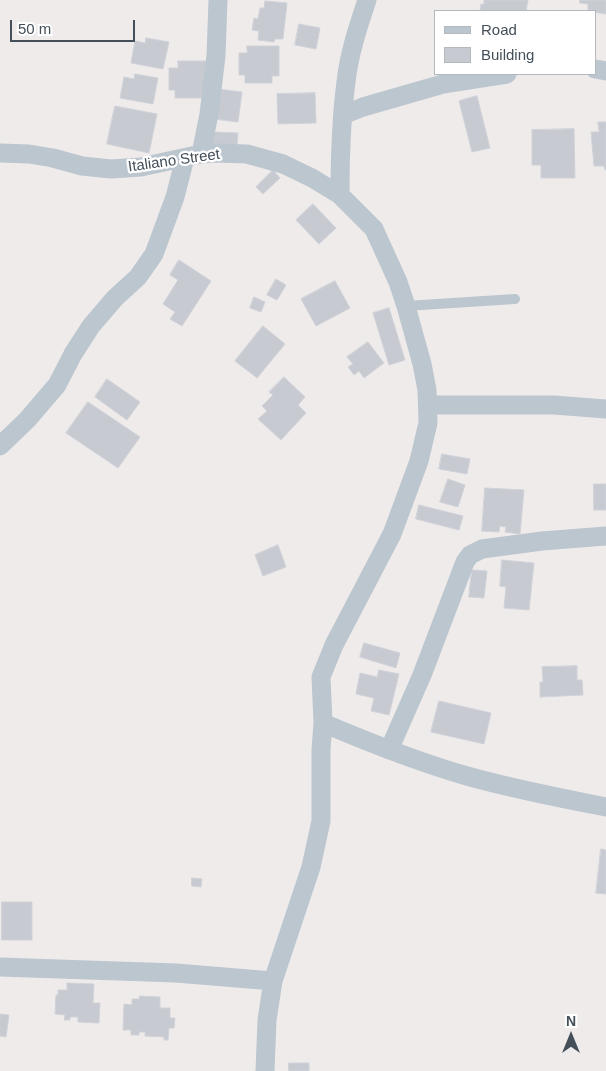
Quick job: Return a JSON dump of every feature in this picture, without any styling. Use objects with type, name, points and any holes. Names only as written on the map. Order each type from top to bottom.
[{"type":"street","points":[[0,446],[27,420],[57,385],[73,354],[91,326],[115,298],[138,277],[154,254],[209,114],[216,56],[218,0]]},
{"type":"street","points":[[340,195],[342,115],[346,81],[351,54],[367,0]]},
{"type":"street","points":[[342,115],[443,84],[501,75]]},
{"type":"street","name":"Italiano Street","points":[[0,153],[29,154],[82,166],[111,170],[141,167],[216,153],[247,154],[264,158],[312,178],[340,195],[374,229],[398,282],[406,306],[422,364],[428,405],[428,423],[419,461],[392,534],[334,645],[321,677],[323,723],[321,821],[311,867],[273,981],[267,1020],[265,1071]]},
{"type":"street","points":[[428,405],[554,405],[606,409]]},
{"type":"street","points":[[389,750],[422,676],[465,562],[470,555],[482,548],[606,536]]},
{"type":"street","points":[[323,723],[389,750],[467,776],[606,807]]},
{"type":"street","points":[[0,966],[176,973],[273,981]]},
{"type":"lane","points":[[406,306],[515,299]]},
{"type":"building","points":[[484,0],[528,0],[526,10],[480,10],[481,4],[484,4]]},
{"type":"building","points":[[580,0],[606,0],[606,14],[596,12],[596,10],[588,10],[588,4],[580,3]]},
{"type":"building","points":[[265,1],[287,3],[283,39],[275,39],[274,42],[258,40],[259,31],[252,30],[254,18],[258,19],[260,8],[264,8]]},
{"type":"building","points":[[299,24],[320,28],[316,49],[295,45]]},
{"type":"building","points":[[146,38],[169,42],[163,69],[131,63],[135,41],[145,43]]},
{"type":"building","points":[[247,46],[279,46],[279,76],[272,76],[272,83],[245,83],[245,75],[239,75],[239,53],[247,53]]},
{"type":"building","points":[[178,61],[210,61],[203,98],[175,98],[175,90],[169,90],[169,68],[178,68]]},
{"type":"building","points":[[135,74],[158,78],[153,104],[120,98],[124,77],[134,79]]},
{"type":"building","points":[[218,89],[242,92],[238,122],[214,119]]},
{"type":"building","points":[[315,93],[316,123],[278,124],[277,94]]},
{"type":"building","points":[[477,96],[490,148],[472,152],[459,101]]},
{"type":"building","points":[[115,106],[157,114],[149,153],[107,144]]},
{"type":"building","points":[[598,122],[606,122],[606,170],[604,166],[594,166],[591,132],[599,132]]},
{"type":"building","points":[[574,129],[575,178],[541,178],[541,165],[532,165],[532,130]]},
{"type":"building","points":[[213,132],[238,133],[237,147],[213,146]]},
{"type":"building","points":[[273,170],[280,178],[263,194],[256,187]]},
{"type":"building","points":[[313,204],[336,228],[319,244],[296,220]]},
{"type":"building","points":[[179,260],[211,281],[182,326],[170,319],[175,312],[163,304],[178,280],[170,275]]},
{"type":"building","points":[[276,279],[286,285],[277,300],[267,295]]},
{"type":"building","points":[[335,281],[350,308],[316,326],[301,299]]},
{"type":"building","points":[[254,297],[265,302],[261,312],[250,308]]},
{"type":"building","points":[[389,308],[405,360],[389,365],[373,313]]},
{"type":"building","points":[[263,326],[285,344],[257,378],[235,361]]},
{"type":"building","points":[[368,342],[384,363],[364,378],[359,371],[354,375],[348,367],[353,364],[347,357]]},
{"type":"building","points":[[284,377],[305,397],[298,405],[306,413],[281,440],[258,419],[267,411],[262,406],[273,395],[269,392]]},
{"type":"building","points":[[107,379],[140,402],[127,420],[95,397]]},
{"type":"building","points":[[88,402],[140,437],[118,468],[66,433]]},
{"type":"building","points":[[442,454],[470,459],[467,474],[439,469]]},
{"type":"building","points":[[448,479],[465,485],[458,507],[440,502]]},
{"type":"building","points":[[594,484],[606,484],[606,510],[594,510]]},
{"type":"building","points":[[485,488],[524,490],[520,534],[505,532],[506,527],[500,526],[499,532],[482,531]]},
{"type":"building","points":[[419,505],[463,516],[459,530],[416,519]]},
{"type":"building","points":[[278,545],[286,567],[263,576],[255,555]]},
{"type":"building","points":[[502,560],[534,563],[529,610],[504,608],[506,587],[500,586]]},
{"type":"building","points":[[472,570],[487,571],[484,598],[469,597]]},
{"type":"building","points":[[364,643],[400,653],[396,668],[360,657]]},
{"type":"building","points":[[577,666],[577,680],[582,680],[583,695],[540,697],[540,682],[543,682],[542,667]]},
{"type":"building","points":[[379,670],[399,674],[389,715],[371,711],[374,698],[356,694],[360,673],[377,677]]},
{"type":"building","points":[[439,701],[491,713],[484,744],[431,732]]},
{"type":"building","points":[[601,849],[606,850],[606,894],[596,893]]},
{"type":"building","points":[[192,878],[202,879],[201,887],[192,886]]},
{"type":"building","points":[[2,902],[32,902],[32,940],[2,940]]},
{"type":"building","points":[[67,983],[94,984],[93,1003],[100,1003],[99,1023],[78,1022],[78,1017],[70,1017],[70,1020],[64,1020],[65,1015],[55,1014],[56,995],[58,995],[58,990],[67,990]]},
{"type":"building","points":[[140,996],[160,997],[160,1008],[170,1008],[170,1018],[175,1018],[174,1028],[169,1028],[168,1040],[164,1040],[164,1037],[145,1036],[145,1032],[139,1032],[139,1035],[131,1035],[131,1030],[123,1030],[124,1004],[132,1005],[132,999],[139,999]]},
{"type":"building","points":[[0,1014],[9,1015],[6,1037],[0,1036]]},
{"type":"building","points":[[289,1063],[309,1063],[309,1071],[289,1071]]}]
